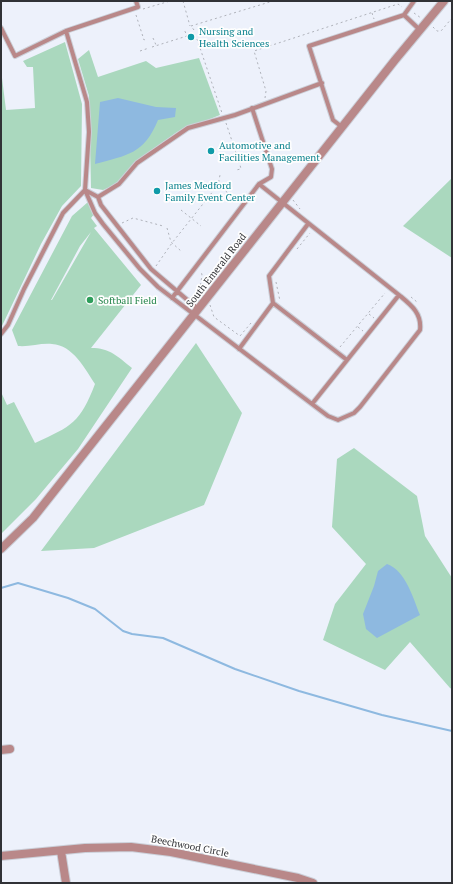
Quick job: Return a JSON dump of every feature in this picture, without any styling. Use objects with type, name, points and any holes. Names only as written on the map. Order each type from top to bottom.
[{"type":"street","name":"South Emerald Road","points":[[1,549],[34,518],[204,301],[444,1]]},
{"type":"street","points":[[1,750],[10,749]]},
{"type":"street","name":"Beechwood Circle","points":[[1,856],[107,847],[150,849],[314,883]]},
{"type":"street","points":[[61,851],[65,866],[66,883]]},
{"type":"lane","points":[[1,28],[14,56],[66,30],[138,7],[136,1]]},
{"type":"lane","points":[[342,127],[333,120],[310,46],[404,15],[414,1]]},
{"type":"lane","points":[[404,15],[420,30]]},
{"type":"lane","points":[[66,30],[87,102],[89,132],[85,190],[95,213],[140,269],[172,298],[196,312]]},
{"type":"lane","points":[[98,197],[119,184],[137,163],[177,134],[188,128],[252,108],[322,83]]},
{"type":"lane","points":[[172,298],[260,184],[271,176],[272,169],[252,108]]},
{"type":"lane","points":[[85,190],[98,197],[100,205],[151,269],[177,292],[196,312],[239,349],[328,416],[338,420],[345,419],[354,413],[420,330],[421,323],[418,312],[399,295],[308,224],[260,184]]},
{"type":"lane","points":[[1,334],[8,326],[24,289],[63,213],[85,190]]},
{"type":"lane","points":[[308,224],[269,276],[273,304],[347,360]]},
{"type":"lane","points":[[312,404],[399,295]]},
{"type":"lane","points":[[239,349],[273,304]]},
{"type":"path","points":[[183,1],[191,26],[194,30]]},
{"type":"path","points":[[191,26],[273,1]]},
{"type":"path","points":[[135,12],[144,40],[146,39]]},
{"type":"path","points":[[372,12],[375,24]]},
{"type":"path","points":[[152,47],[187,36],[184,29]]},
{"type":"path","points":[[154,38],[156,45]]},
{"type":"path","points":[[197,40],[241,169],[236,170]]},
{"type":"path","points":[[140,51],[149,48]]},
{"type":"path","points":[[156,266],[172,243],[218,185],[220,175]]},
{"type":"path","points":[[218,185],[228,193]]},
{"type":"path","points":[[181,210],[201,226]]},
{"type":"path","points":[[117,227],[133,218],[163,226]]},
{"type":"path","points":[[167,228],[172,243],[181,251]]},
{"type":"path","points":[[198,265],[202,275],[199,295],[211,306],[214,317],[240,336],[253,320]]},
{"type":"path","points":[[339,348],[389,288]]},
{"type":"path","points":[[411,297],[417,302]]},
{"type":"path","points":[[368,313],[378,321]]},
{"type":"path","points":[[357,327],[367,334]]},
{"type":"green space","points":[[65,42],[82,104],[81,186],[62,206],[41,244],[1,328],[1,70],[6,110],[35,108],[33,67],[27,67],[23,61]]},
{"type":"green space","points":[[89,50],[98,77],[146,61],[156,68],[199,58],[220,115],[177,132],[139,159],[117,184],[103,190],[91,188],[89,96],[78,59]]},
{"type":"green space","points":[[452,178],[452,258],[403,226]]},
{"type":"green space","points":[[88,202],[93,204],[95,213],[91,218],[97,226],[94,228],[141,285],[91,348],[98,348],[108,351],[132,368],[78,449],[36,499],[1,534],[1,392],[7,405],[14,402],[35,443],[58,432],[73,422],[90,397],[95,384],[83,365],[66,349],[59,345],[52,344],[18,346],[12,330],[72,216]],"holes":[[[91,232],[52,300],[80,246]]]},
{"type":"green space","points":[[196,343],[242,413],[204,505],[94,548],[41,551]]},
{"type":"green space","points":[[354,448],[417,496],[425,536],[452,578],[452,689],[410,642],[385,670],[323,640],[335,604],[366,564],[332,527],[337,459]]},
{"type":"water","points":[[118,98],[156,107],[176,108],[175,117],[158,120],[147,140],[134,151],[117,158],[95,164],[100,102]]},
{"type":"water","points":[[387,564],[394,568],[404,579],[420,615],[377,638],[366,629],[363,614],[378,571]]},
{"type":"waterway","points":[[1,588],[18,583],[68,598],[95,609],[123,631],[132,634],[163,638],[235,669],[299,691],[382,715],[452,731]]},
{"type":"place","name":"Nursing and Health Sciences","points":[[191,37]]},
{"type":"place","name":"Automotive and Facilities Management","points":[[211,151]]},
{"type":"place","name":"James Medford Family Event Center","points":[[157,191]]},
{"type":"place","name":"Softball Field","points":[[90,300]]}]
